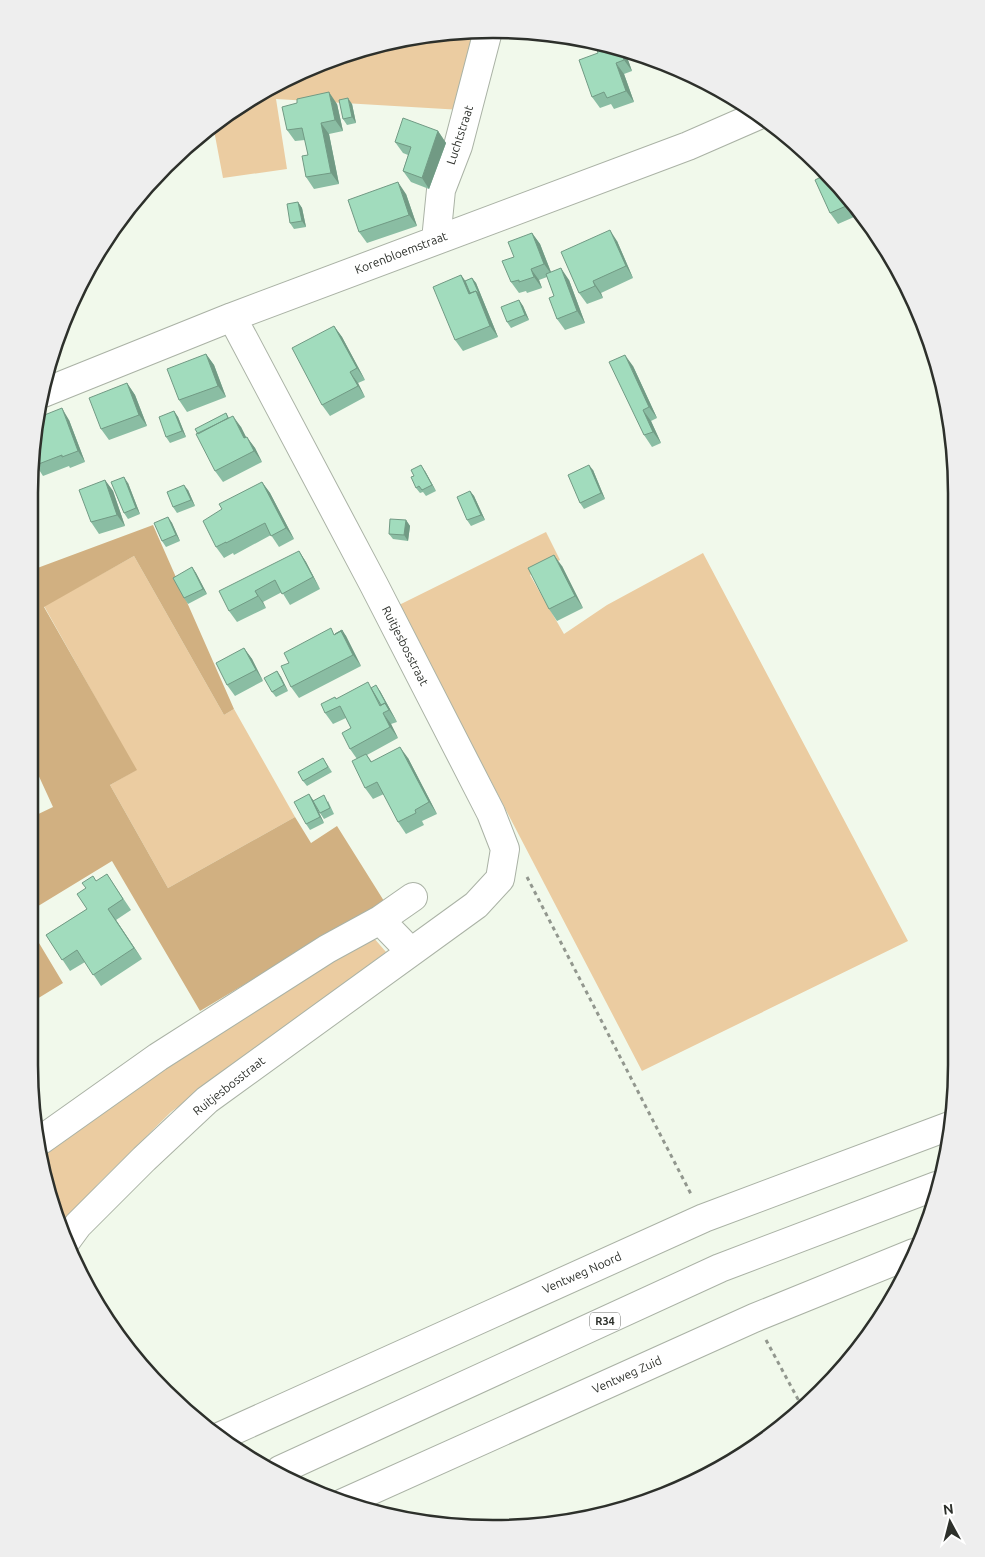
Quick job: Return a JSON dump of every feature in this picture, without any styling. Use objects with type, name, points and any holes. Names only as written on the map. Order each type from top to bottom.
[{"type":"main road","name":"Luchtstraat","points":[[436,240],[441,190],[458,146],[486,38]]},
{"type":"main road","name":"Korenbloemstraat","points":[[49,390],[232,317],[688,146],[751,118]]},
{"type":"main road","name":"Ruitjesbosstraat","points":[[71,1235],[78,1224],[137,1165],[207,1100],[476,905],[500,879],[504,849],[491,813],[369,576],[232,317]]},
{"type":"main road","points":[[43,1138],[158,1057],[327,949],[380,920],[412,897]]},
{"type":"main road","points":[[380,920],[411,952]]},
{"type":"main road","name":"Ventweg Noord","points":[[227,1433],[704,1218],[943,1128]]},
{"type":"main road","name":"R34","points":[[283,1469],[720,1268],[930,1188]]},
{"type":"main road","name":"Ventweg Zuid","points":[[355,1498],[754,1318],[905,1257]]},
{"type":"path","points":[[530,881],[704,1218]]},
{"type":"path","points":[[754,1318],[799,1401]]},
{"type":"shaded area","points":[[478,38],[462,110],[276,99],[287,169],[223,178],[215,133],[265,98],[318,72],[375,53],[433,41]]},
{"type":"shaded area","points":[[153,525],[234,709],[224,715],[134,556],[44,607],[137,770],[110,785],[168,888],[295,817],[311,843],[337,826],[384,901],[200,1011],[112,861],[38,906],[38,814],[53,807],[38,774],[38,568]]},
{"type":"shaded area","points":[[546,532],[560,560],[530,575],[564,634],[607,605],[703,553],[908,941],[642,1071],[399,605]]},
{"type":"shaded area","points":[[134,556],[224,715],[234,709],[295,817],[168,888],[110,785],[136,770],[44,606]]},
{"type":"shaded area","points":[[373,937],[386,952],[171,1112],[98,1184],[67,1224],[53,1182],[45,1146],[189,1047]]},
{"type":"shaded area","points":[[38,941],[63,983],[38,998]]},
{"type":"building","points":[[597,50],[623,57],[624,60],[616,63],[626,91],[607,98],[604,92],[592,97],[579,60],[598,53]]},
{"type":"building","points":[[329,92],[335,120],[321,123],[331,173],[306,177],[302,156],[308,155],[302,128],[287,130],[282,107],[297,103],[297,99]]},
{"type":"building","points":[[348,98],[352,117],[343,119],[339,100]]},
{"type":"building","points":[[403,118],[438,131],[422,178],[403,171],[411,147],[395,142]]},
{"type":"building","points":[[820,177],[846,206],[830,213],[815,180]]},
{"type":"building","points":[[398,182],[409,215],[359,232],[348,200]]},
{"type":"building","points":[[298,202],[302,221],[290,223],[287,204]]},
{"type":"building","points":[[610,230],[626,266],[593,281],[595,286],[579,293],[561,252]]},
{"type":"building","points":[[532,233],[544,264],[531,269],[534,277],[519,282],[519,280],[511,282],[502,261],[514,257],[508,242]]},
{"type":"building","points":[[561,268],[577,311],[557,319],[549,298],[554,296],[546,274]]},
{"type":"building","points":[[461,275],[469,294],[476,291],[490,326],[455,340],[433,287]]},
{"type":"building","points":[[472,278],[480,296],[476,291],[470,293],[465,281]]},
{"type":"building","points":[[519,300],[525,315],[507,322],[501,307]]},
{"type":"building","points":[[334,326],[357,368],[350,372],[358,386],[322,405],[292,348]]},
{"type":"building","points":[[206,354],[218,386],[179,400],[167,369]]},
{"type":"building","points":[[625,355],[649,407],[643,410],[653,432],[644,435],[609,362]]},
{"type":"building","points":[[127,383],[139,415],[101,429],[89,398]]},
{"type":"building","points":[[62,408],[78,451],[38,464],[41,433],[44,415]]},
{"type":"building","points":[[174,411],[182,431],[166,437],[159,417]]},
{"type":"building","points":[[226,413],[228,418],[198,434],[195,429]]},
{"type":"building","points":[[233,416],[244,438],[247,437],[254,451],[215,471],[196,434]]},
{"type":"building","points":[[421,465],[432,485],[422,490],[419,486],[416,488],[411,477],[414,476],[411,470]]},
{"type":"building","points":[[589,465],[601,493],[580,503],[568,475]]},
{"type":"building","points":[[124,477],[136,508],[124,513],[111,482]]},
{"type":"building","points":[[105,480],[117,515],[91,522],[79,490]]},
{"type":"building","points":[[262,482],[286,528],[271,536],[265,523],[216,547],[203,521],[222,509],[219,504]]},
{"type":"building","points":[[184,485],[191,500],[173,507],[167,492]]},
{"type":"building","points":[[470,491],[481,515],[467,520],[457,497]]},
{"type":"building","points":[[168,517],[176,535],[162,541],[154,523]]},
{"type":"building","points":[[390,519],[406,520],[404,535],[389,534]]},
{"type":"building","points":[[299,551],[313,577],[282,594],[275,580],[255,591],[258,596],[229,611],[219,591]]},
{"type":"building","points":[[554,555],[575,596],[549,609],[528,568]]},
{"type":"building","points":[[192,567],[203,589],[184,598],[173,578]]},
{"type":"building","points":[[331,628],[334,635],[341,631],[353,655],[291,687],[281,666],[289,663],[284,653]]},
{"type":"building","points":[[244,648],[256,670],[227,685],[216,663]]},
{"type":"building","points":[[277,671],[284,685],[272,692],[264,678]]},
{"type":"building","points":[[368,682],[380,706],[385,703],[389,710],[383,713],[390,727],[350,749],[342,733],[351,728],[340,706],[325,713],[321,704],[335,697],[336,699]]},
{"type":"building","points":[[376,685],[389,709],[385,703],[381,705],[371,688]]},
{"type":"building","points":[[400,747],[429,802],[415,810],[416,813],[398,822],[377,782],[365,788],[352,761],[366,754],[371,762]]},
{"type":"building","points":[[323,758],[328,767],[303,781],[298,772]]},
{"type":"building","points":[[309,794],[320,817],[306,824],[294,802]]},
{"type":"building","points":[[324,795],[330,808],[320,813],[313,801]]},
{"type":"building","points":[[107,874],[123,899],[108,909],[134,948],[93,975],[77,950],[62,960],[46,935],[87,909],[77,894],[86,888],[82,883],[93,876],[96,881]]}]
